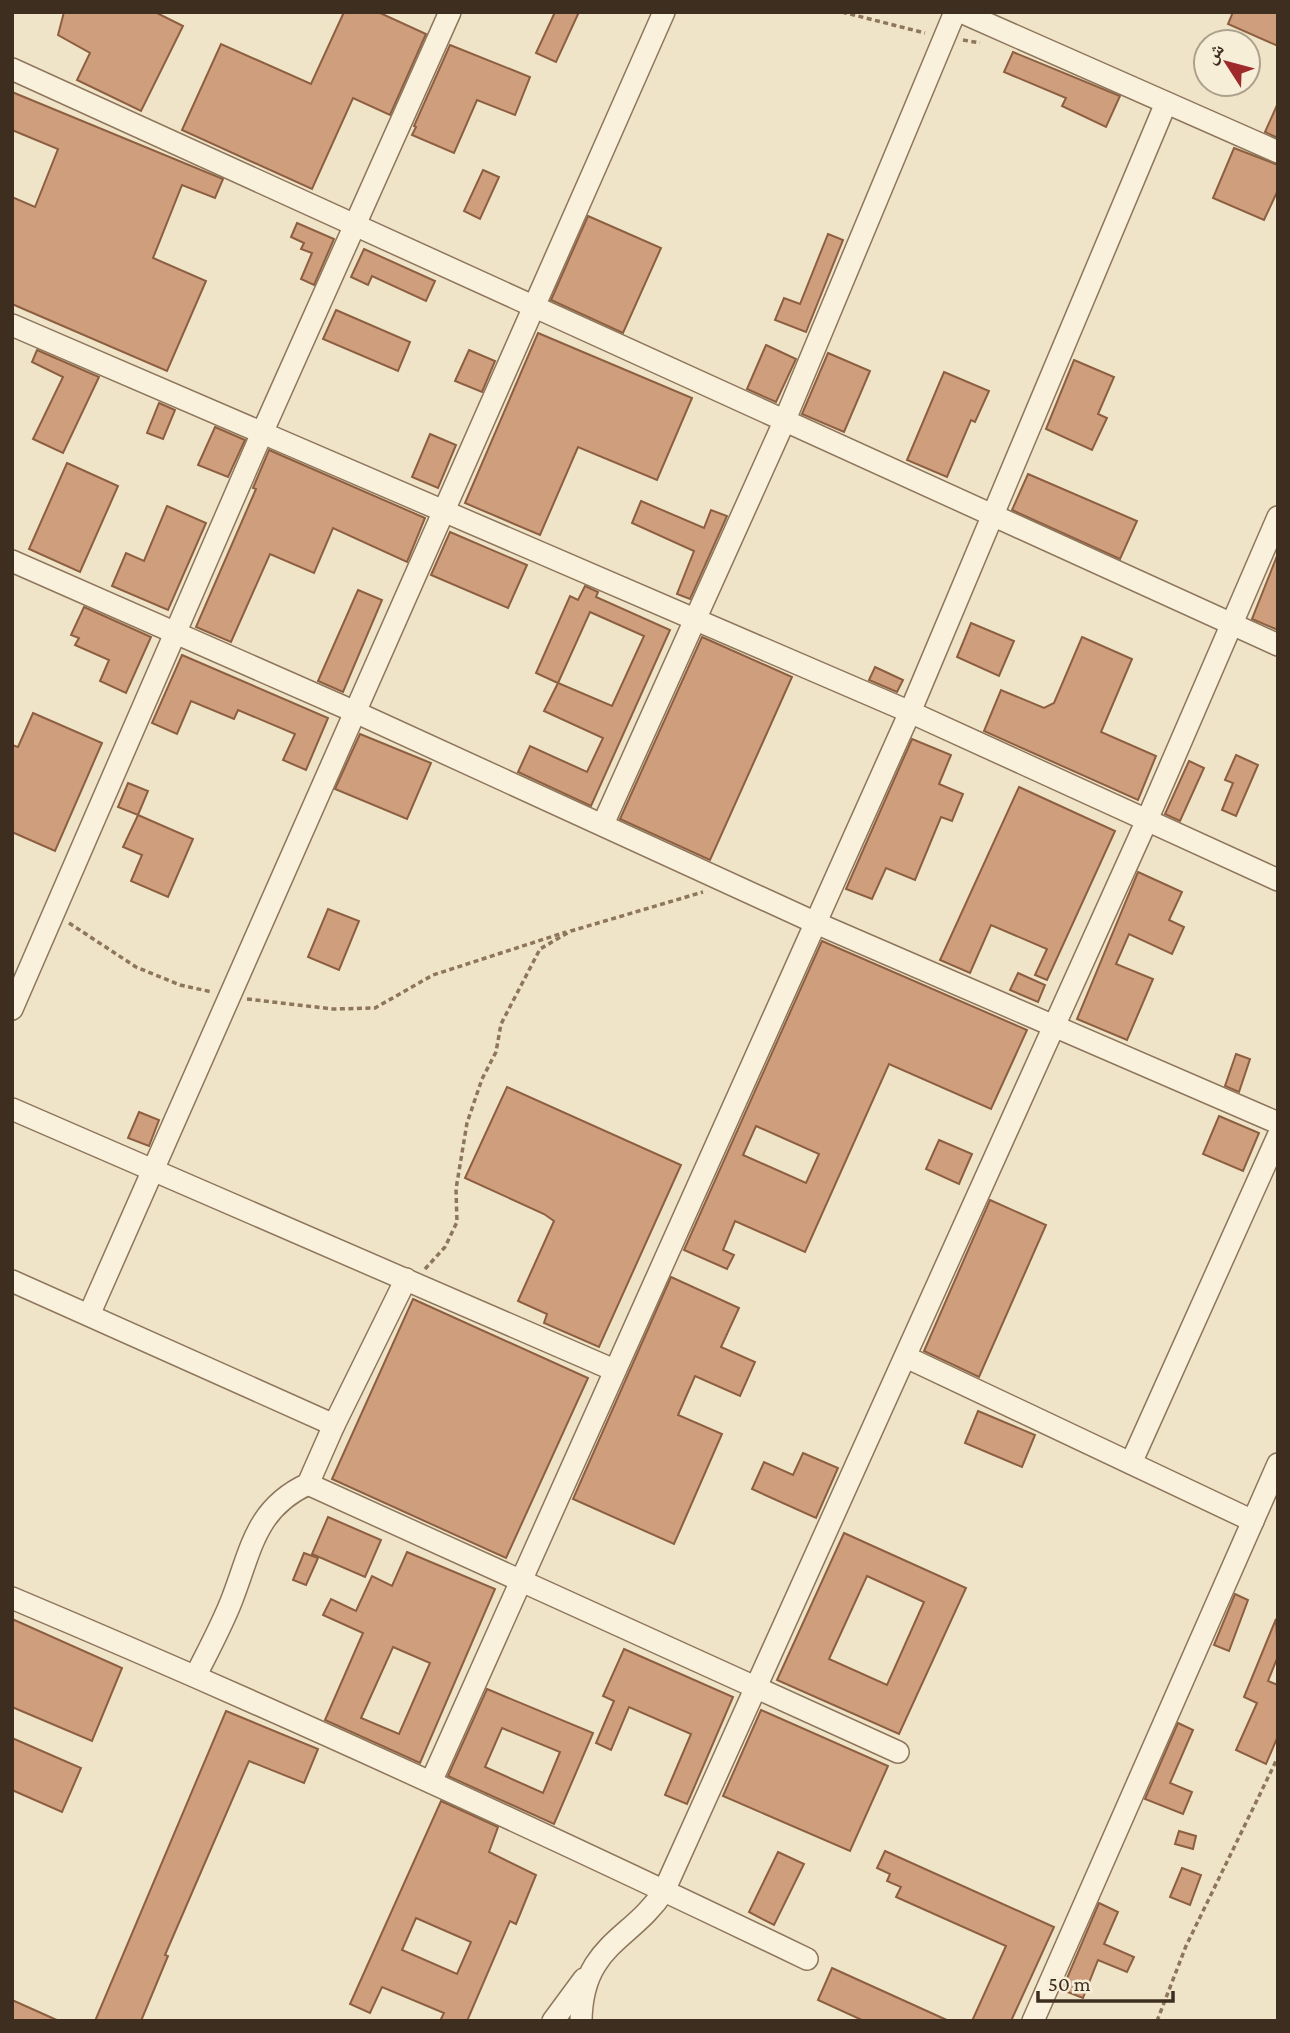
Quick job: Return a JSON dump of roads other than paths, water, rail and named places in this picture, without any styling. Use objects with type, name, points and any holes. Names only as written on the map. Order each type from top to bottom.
[{"type":"street","points":[[12,1009],[262,433],[450,12]]},
{"type":"street","points":[[89,1315],[353,711],[664,12]]},
{"type":"street","points":[[603,824],[784,422],[955,12]]},
{"type":"street","points":[[961,12],[1278,152]]},
{"type":"street","points":[[12,69],[1278,645]]},
{"type":"street","points":[[431,1782],[910,712],[1166,103]]},
{"type":"street","points":[[12,325],[910,712],[1278,880]]},
{"type":"street","points":[[553,2021],[614,1939],[656,1903],[664,1891],[1147,820],[1278,517]]},
{"type":"street","points":[[12,561],[353,711],[816,923],[1278,1123]]},
{"type":"street","points":[[12,1109],[614,1370]]},
{"type":"street","points":[[1131,1463],[1278,1136]]},
{"type":"street","points":[[196,1675],[230,1603],[254,1536],[285,1494],[308,1484],[406,1279]]},
{"type":"street","points":[[12,1281],[334,1425]]},
{"type":"street","points":[[906,1357],[1253,1521]]},
{"type":"street","points":[[1033,2021],[1278,1464]]},
{"type":"street","points":[[308,1484],[898,1752]]},
{"type":"street","points":[[12,1598],[196,1675],[807,1959]]},
{"type":"street","points":[[581,2021],[586,1984],[598,1960]]}]
